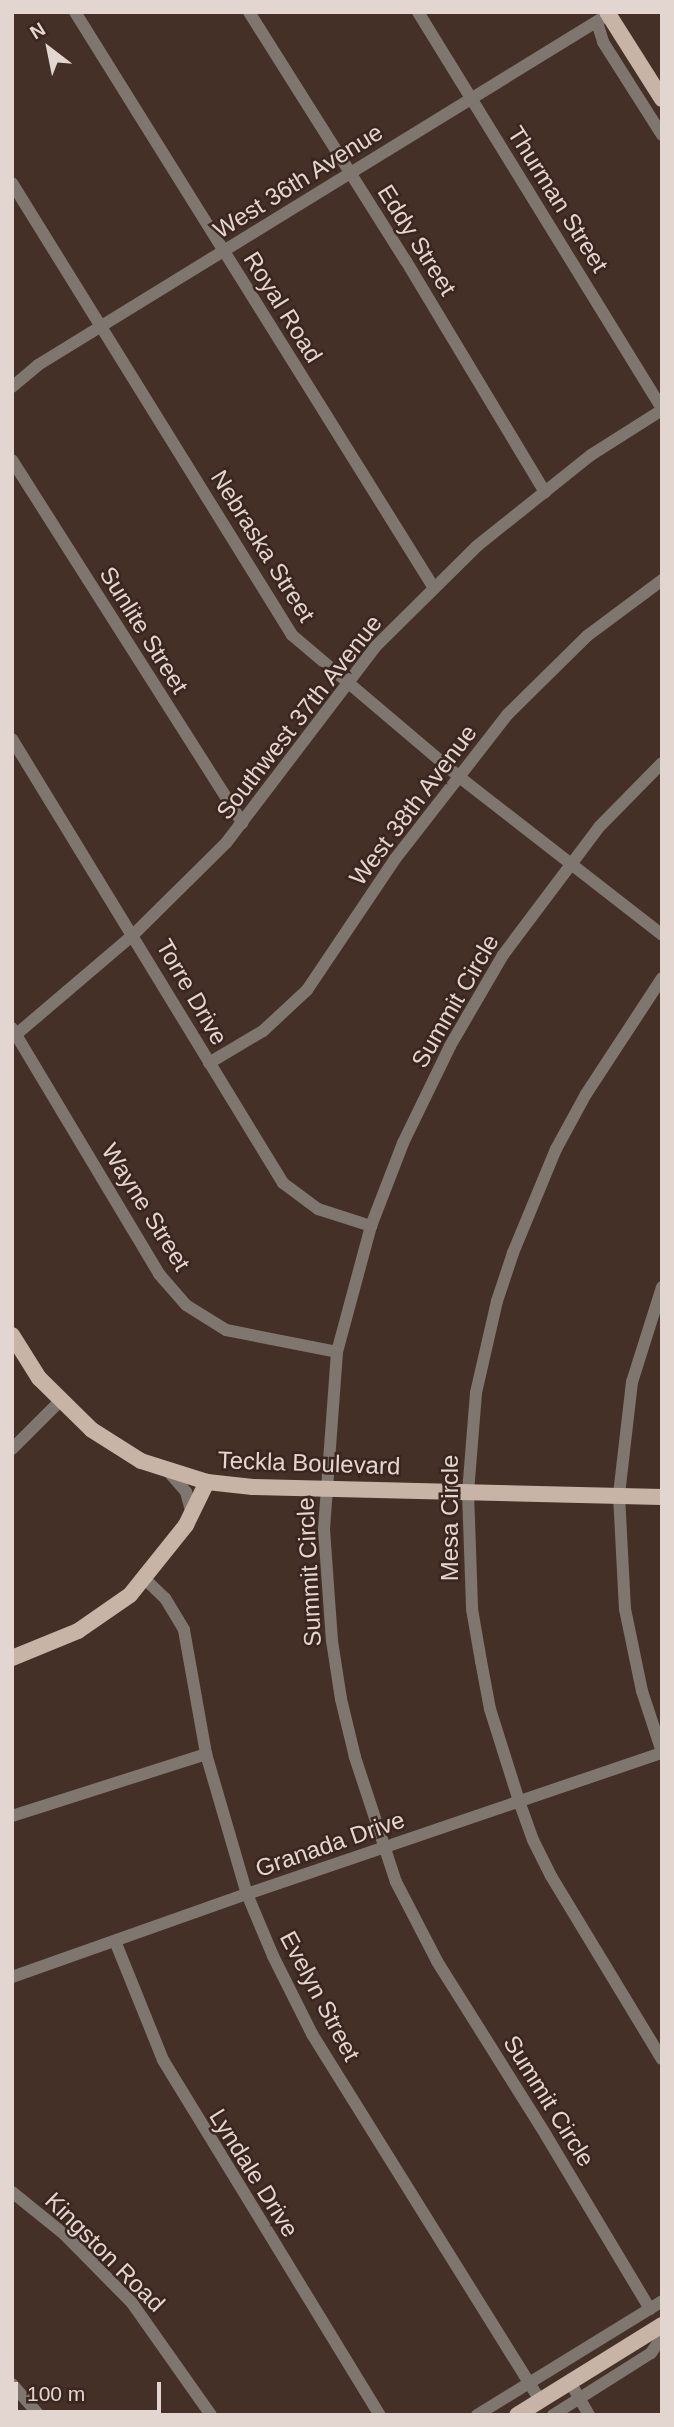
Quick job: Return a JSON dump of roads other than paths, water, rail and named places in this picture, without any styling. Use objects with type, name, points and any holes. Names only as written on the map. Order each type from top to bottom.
[{"type":"main road","points":[[604,16],[662,99]]},
{"type":"main road","name":"Teckla Boulevard","points":[[12,1335],[39,1378],[92,1430],[117,1447],[168,1471],[207,1482],[325,1488],[662,1497]]},
{"type":"main road","points":[[12,1658],[78,1631],[120,1602],[145,1579],[192,1515],[207,1482]]},
{"type":"main road","points":[[517,2415],[662,2325]]},
{"type":"street","name":"Royal Road","points":[[75,12],[434,588]]},
{"type":"street","name":"Eddy Street","points":[[248,12],[351,173],[545,492]]},
{"type":"street","name":"Thurman Street","points":[[418,12],[662,409]]},
{"type":"street","name":"West 36th Avenue","points":[[12,387],[38,365],[604,16]]},
{"type":"street","points":[[604,16],[603,41],[662,135]]},
{"type":"street","name":"Nebraska Street","points":[[12,183],[292,635],[458,776],[662,935]]},
{"type":"street","name":"Southwest 37th Avenue","points":[[14,1034],[134,934],[226,843],[376,646],[477,546],[591,455],[662,409]]},
{"type":"street","name":"Sunlite Street","points":[[12,460],[242,823]]},
{"type":"street","name":"West 38th Avenue","points":[[209,1063],[263,1031],[307,990],[395,859],[508,714],[587,636],[662,580]]},
{"type":"street","name":"Torre Drive","points":[[12,739],[134,934],[283,1183],[317,1209],[371,1226]]},
{"type":"street","name":"Summit Circle","points":[[650,2309],[547,2135],[437,1961],[411,1916],[383,1849],[355,1757],[341,1699],[327,1580],[325,1488],[337,1352],[371,1226],[403,1143],[450,1046],[503,955],[600,826],[662,764]]},
{"type":"street","name":"Mesa Circle","points":[[662,978],[586,1094],[556,1149],[513,1252],[497,1301],[476,1393],[468,1492],[471,1596],[481,1661],[490,1709],[519,1801],[533,1840],[551,1877],[662,2059]]},
{"type":"street","name":"Wayne Street","points":[[14,1034],[159,1274],[186,1305],[226,1330],[337,1352]]},
{"type":"street","points":[[662,1287],[632,1382],[619,1495],[620,1560],[625,1609],[642,1692],[662,1753]]},
{"type":"street","points":[[12,1448],[60,1401]]},
{"type":"street","points":[[168,1471],[186,1492],[192,1515]]},
{"type":"street","name":"Evelyn Street","points":[[145,1579],[165,1598],[184,1630],[206,1754],[247,1894],[273,1956],[312,2034],[540,2401]]},
{"type":"street","name":"Granada Drive","points":[[12,1977],[662,1753]]},
{"type":"street","points":[[12,1816],[206,1754]]},
{"type":"street","name":"Lyndale Drive","points":[[115,1941],[163,2060],[187,2104],[380,2415]]},
{"type":"street","name":"Kingston Road","points":[[12,2192],[64,2234],[132,2303],[211,2415]]},
{"type":"street","points":[[477,2415],[662,2301]]},
{"type":"street","points":[[553,2415],[651,2353],[662,2337]]},
{"type":"street","points":[[569,2382],[589,2415]]},
{"type":"street","points":[[12,2384],[39,2415]]}]
